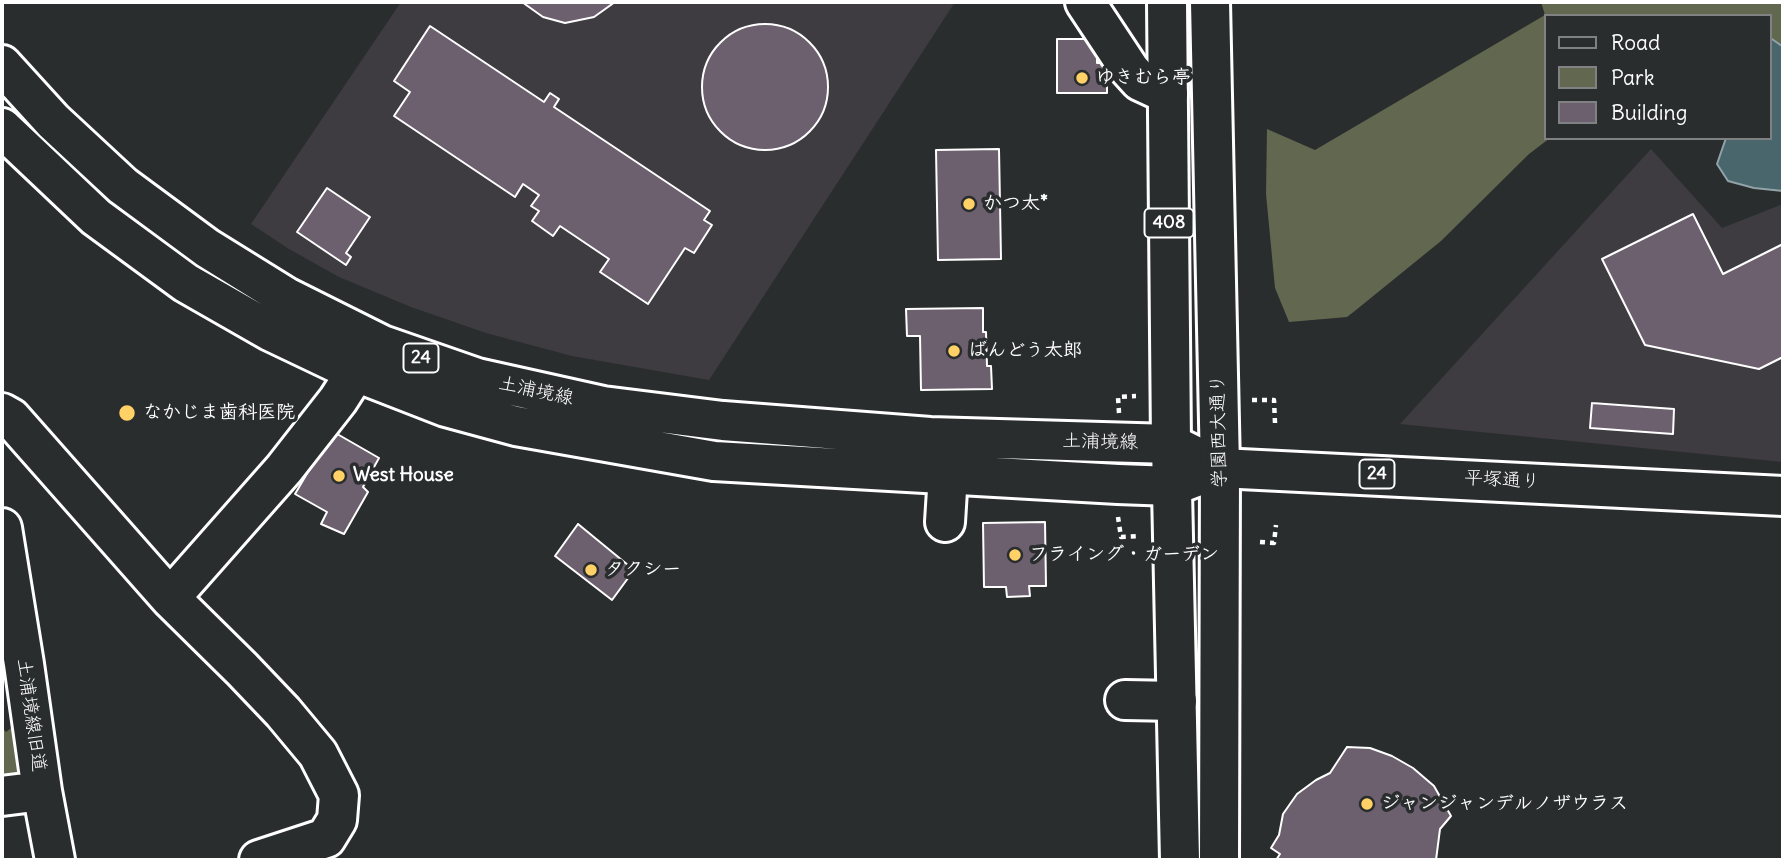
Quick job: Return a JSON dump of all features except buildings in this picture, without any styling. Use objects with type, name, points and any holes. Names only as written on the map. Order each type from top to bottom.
[{"type":"main road","points":[[1085,2],[1130,70],[1140,81],[1168,94]]},
{"type":"main road","name":"408","points":[[1167,2],[1171,444],[1180,860]]},
{"type":"main road","name":"学園西大通り","points":[[1210,2],[1220,468],[1219,860]]},
{"type":"main road","name":"土浦境線","points":[[2,65],[53,121],[123,187],[207,248],[286,297],[382,345],[477,379],[603,406],[723,421],[930,438],[1171,444]]},
{"type":"main road","name":"土浦境線","points":[[2,128],[96,217],[186,283],[270,331],[356,372],[446,407],[516,426],[713,461],[1172,486]]},
{"type":"main road","points":[[170,598],[284,469],[338,400],[356,372]]},
{"type":"main road","points":[[2,413],[11,418],[170,598],[283,712],[318,754],[339,795],[337,820],[326,838],[259,860]]},
{"type":"main road","name":"平塚通り","points":[[1171,444],[1220,468]]},
{"type":"main road","name":"平塚通り","points":[[1172,486],[1220,468],[1783,496]]},
{"type":"main road","points":[[945,522],[948,474]]},
{"type":"main road","name":"土浦境線旧道","points":[[2,527],[42,792],[55,860]]},
{"type":"main road","points":[[1125,700],[1177,701]]},
{"type":"main road","points":[[2,796],[42,792]]},
{"type":"path","points":[[1119,418],[1118,397],[1136,396]]},
{"type":"path","points":[[1252,400],[1274,400],[1275,423]]},
{"type":"path","points":[[1118,517],[1121,537],[1141,536]]},
{"type":"path","points":[[1260,542],[1274,543],[1276,525]]},
{"type":"shaded area","points":[[401,2],[955,2],[709,380],[572,356],[486,333],[411,307],[339,277],[251,224]]},
{"type":"shaded area","points":[[1651,149],[1722,228],[1783,204],[1783,462],[1400,424]]},
{"type":"green space","points":[[1541,2],[1783,2],[1783,108],[1771,97],[1771,14],[1545,14]]},
{"type":"green space","points":[[1544,16],[1544,140],[1547,140],[1529,154],[1441,241],[1347,317],[1289,322],[1275,288],[1266,194],[1267,129],[1315,150]]},
{"type":"green space","points":[[19,722],[29,778],[2,787],[2,727],[6,732]]},
{"type":"water","points":[[1771,38],[1782,46],[1783,51],[1783,191],[1754,188],[1728,181],[1717,164],[1725,140],[1771,140]]},
{"type":"place","name":"ゆきむら亭","points":[[1082,78]]},
{"type":"place","name":"かつ太*","points":[[969,204]]},
{"type":"place","name":"ばんどう太郎","points":[[954,351]]},
{"type":"place","name":"なかじま歯科医院","points":[[127,413]]},
{"type":"place","name":"West House","points":[[339,476]]},
{"type":"place","name":"フライング・ガーデン","points":[[1015,555]]},
{"type":"place","name":"タクシー","points":[[591,570]]},
{"type":"place","name":"ジャンジャンデルノザウラス","points":[[1367,804]]}]
